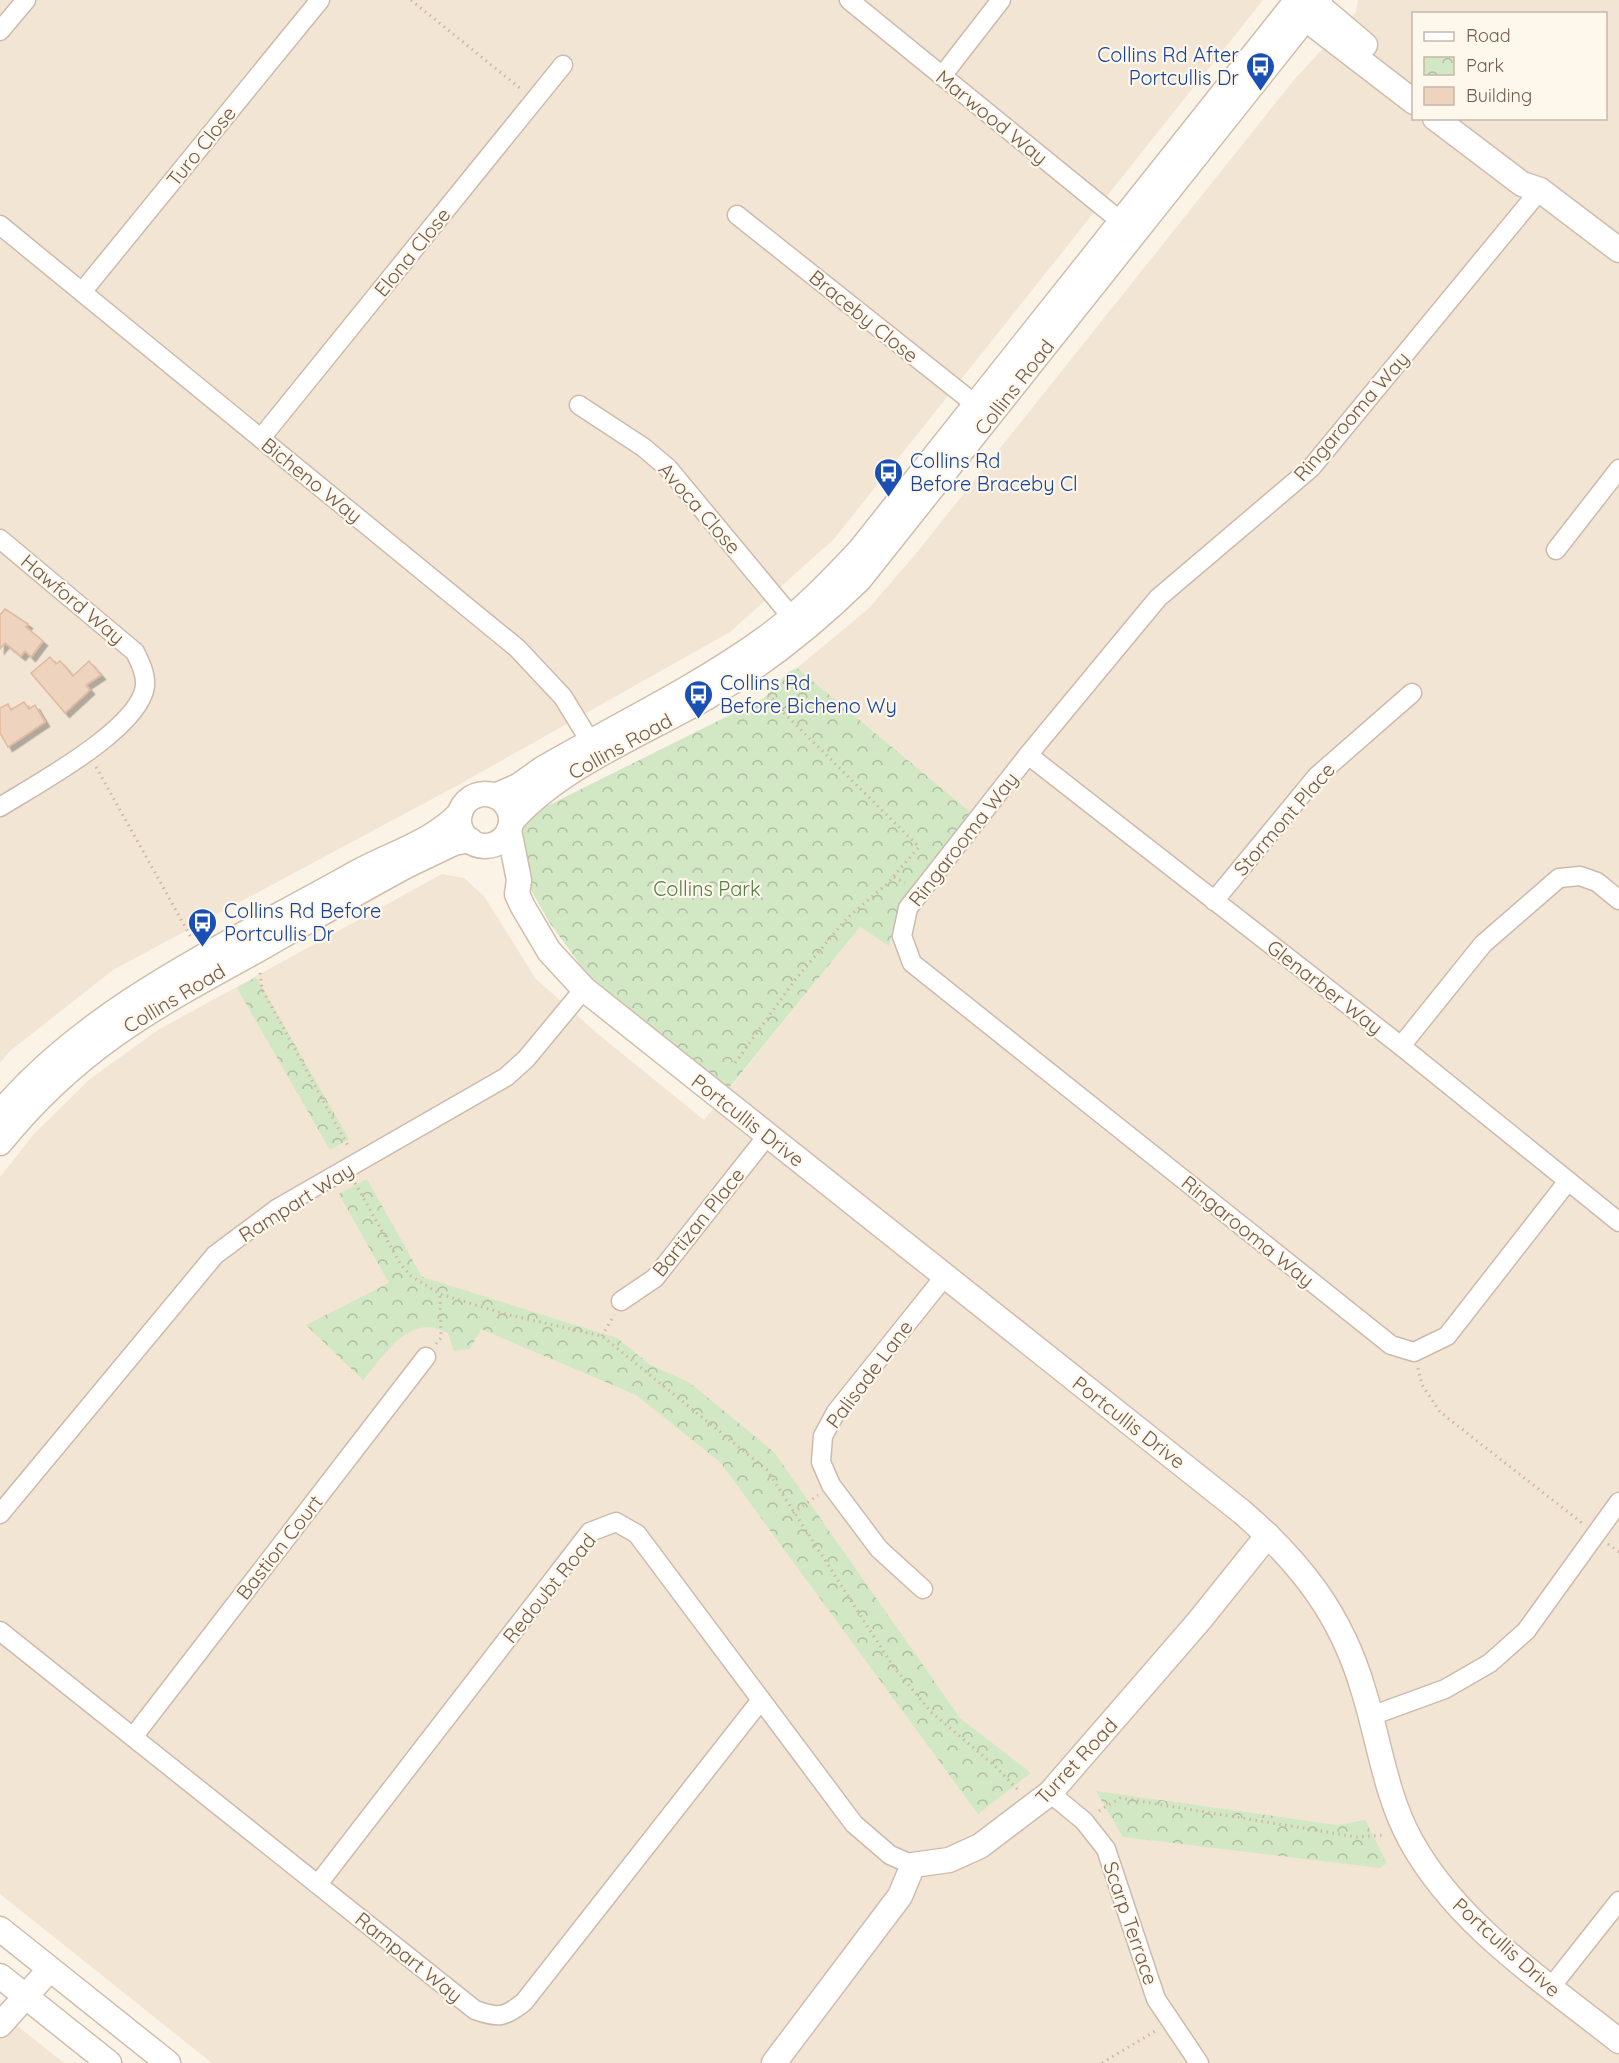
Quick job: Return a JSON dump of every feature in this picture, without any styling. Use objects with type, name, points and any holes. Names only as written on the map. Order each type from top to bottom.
[{"type":"street","points":[[0,31],[26,0]]},
{"type":"street","name":"Turo Close","points":[[82,292],[320,0]]},
{"type":"street","name":"Marwood Way","points":[[849,0],[1128,228]]},
{"type":"street","points":[[942,76],[1001,0]]},
{"type":"street","points":[[1307,5],[1412,83]]},
{"type":"street","points":[[1307,5],[1412,101]]},
{"type":"street","name":"Collins Road","points":[[0,1143],[48,1088],[77,1062],[130,1023],[406,866],[454,843],[495,843],[549,787],[595,749],[735,659],[797,624],[818,594],[983,411],[1307,5]]},
{"type":"street","name":"Elona Close","points":[[261,438],[563,65]]},
{"type":"street","points":[[1438,120],[1522,184],[1540,190],[1619,250]]},
{"type":"street","points":[[1462,120],[1530,173],[1540,190]]},
{"type":"street","name":"Ringarooma Way","points":[[1414,1352],[1391,1345],[912,963],[902,936],[908,908],[1028,755],[1158,598],[1311,468],[1540,190]]},
{"type":"street","name":"Braceby Close","points":[[737,215],[983,411]]},
{"type":"street","name":"Bicheno Way","points":[[0,225],[517,648],[563,697],[595,749]]},
{"type":"street","name":"Avoca Close","points":[[579,405],[643,447],[668,468],[797,624]]},
{"type":"street","points":[[1556,550],[1619,469]]},
{"type":"street","name":"Hawford Way","points":[[0,539],[121,637],[135,652],[142,668],[145,686],[139,704],[120,726],[87,752],[0,807]]},
{"type":"street","name":"Stormont Place","points":[[1214,901],[1317,776],[1412,693]]},
{"type":"street","name":"Collins Road","points":[[0,1113],[55,1056],[140,994],[373,863],[433,835],[460,813],[473,797],[485,794],[495,796],[518,786],[542,769],[595,749]]},
{"type":"street","name":"Glenarber Way","points":[[1028,755],[1401,1046],[1619,1222]]},
{"type":"street","points":[[495,796],[504,802],[510,811],[510,826]]},
{"type":"street","points":[[460,813],[463,832],[474,842]]},
{"type":"street","name":"Portcullis Drive","points":[[510,826],[519,880],[517,894]]},
{"type":"street","name":"Portcullis Drive","points":[[474,842],[493,859],[506,886],[517,894],[549,951],[584,989],[1268,1535],[1299,1565],[1337,1623],[1363,1687],[1389,1785],[1405,1827],[1433,1876],[1468,1918],[1619,2042]]},
{"type":"street","points":[[1401,1046],[1483,944],[1559,878],[1580,876],[1597,882],[1619,900]]},
{"type":"street","name":"Rampart Way","points":[[0,1514],[214,1256],[278,1208],[506,1077],[526,1059],[584,989]]},
{"type":"street","name":"Bartizan Place","points":[[621,1301],[655,1278],[768,1136]]},
{"type":"street","points":[[1414,1352],[1447,1336],[1568,1181]]},
{"type":"street","name":"Palisade Lane","points":[[923,1589],[879,1549],[831,1485],[821,1462],[823,1436],[836,1412],[945,1276]]},
{"type":"street","name":"Bastion Court","points":[[133,1737],[426,1357]]},
{"type":"street","points":[[1371,1716],[1445,1689],[1490,1663],[1526,1631],[1619,1502]]},
{"type":"street","name":"Redoubt Road","points":[[318,1884],[590,1532],[616,1522],[637,1534],[854,1824],[890,1855],[913,1865]]},
{"type":"street","name":"Turret Road","points":[[913,1865],[949,1860],[980,1846],[1042,1800],[1199,1621],[1268,1535]]},
{"type":"street","name":"Rampart Way","points":[[0,1631],[475,2010],[494,2017],[510,2014],[524,2002],[761,1700]]},
{"type":"street","name":"Scarp Terrace","points":[[1042,1800],[1084,1821],[1106,1849],[1156,1999],[1199,2063]]},
{"type":"street","points":[[774,2063],[900,1896],[913,1865]]},
{"type":"street","points":[[1551,1987],[1619,1901]]},
{"type":"street","points":[[0,1929],[168,2063]]},
{"type":"street","points":[[0,2025],[10,1990],[43,1963]]},
{"type":"street","points":[[10,1990],[109,2063]]},
{"type":"path","points":[[411,0],[525,92]]},
{"type":"path","points":[[735,1063],[795,980],[847,918],[886,885],[919,847],[778,707],[765,688]]},
{"type":"path","points":[[87,752],[192,939]]},
{"type":"path","points":[[260,971],[262,989],[351,1152]]},
{"type":"path","points":[[352,1178],[401,1264],[411,1276],[440,1294],[505,1314],[602,1336],[767,1470],[893,1666],[931,1712],[995,1766],[1042,1800]]},
{"type":"path","points":[[426,1357],[441,1338],[440,1294]]},
{"type":"path","points":[[602,1336],[621,1301]]},
{"type":"path","points":[[1414,1352],[1422,1385],[1440,1412],[1619,1552]]},
{"type":"path","points":[[793,1513],[831,1485]]},
{"type":"path","points":[[1084,1821],[1120,1798],[1357,1837],[1389,1834],[1405,1827]]},
{"type":"path","points":[[1102,2063],[1171,2021]]},
{"type":"shaded area","points":[[0,0],[1263,0],[834,539],[730,632],[460,784],[113,970],[10,1051],[0,1063]]},
{"type":"shaded area","points":[[1358,0],[1619,0],[1619,2063],[212,2063],[0,1894],[0,1177],[34,1134],[90,1079],[158,1030],[442,874],[464,878],[484,896],[536,979],[598,1034],[704,1120],[860,927],[889,946],[901,904],[975,816],[797,668],[868,609],[914,556],[1294,80],[1356,12]]},
{"type":"shaded area","points":[[0,2012],[64,2063],[0,2063]]},
{"type":"green space","name":"Collins Park","points":[[797,668],[975,816],[901,904],[889,946],[860,927],[729,1088],[593,982],[549,922],[530,888],[519,843],[524,824],[533,813],[764,698],[788,672]]},
{"type":"green space","points":[[256,977],[349,1139],[330,1150],[237,988]]},
{"type":"green space","points":[[367,1179],[422,1277],[617,1338],[649,1364],[690,1383],[774,1452],[960,1718],[1031,1773],[978,1814],[720,1462],[636,1395],[481,1329],[470,1349],[454,1351],[448,1333],[428,1327],[415,1329],[398,1340],[363,1380],[306,1325],[389,1283],[339,1194]]},
{"type":"green space","points":[[1096,1791],[1337,1825],[1365,1820],[1387,1863],[1380,1868],[1123,1837]]},
{"type":"building","points":[[5,609],[28,624],[26,627],[43,641],[31,657],[25,651],[21,656],[5,643],[0,649],[0,615]]},
{"type":"building","points":[[50,657],[56,664],[60,661],[73,676],[89,661],[101,675],[86,685],[90,690],[65,713],[31,673]]},
{"type":"building","points":[[24,702],[29,709],[35,705],[45,722],[8,747],[0,733],[0,708],[8,704],[11,710]]},
{"type":"place","name":"Collins Rd After Portcullis Dr","points":[[1260,92]]},
{"type":"place","name":"Collins Rd Before Braceby Cl","points":[[889,498]]},
{"type":"place","name":"Collins Rd Before Bicheno Wy","points":[[699,720]]},
{"type":"place","name":"Collins Rd Before Portcullis Dr","points":[[203,948]]}]
